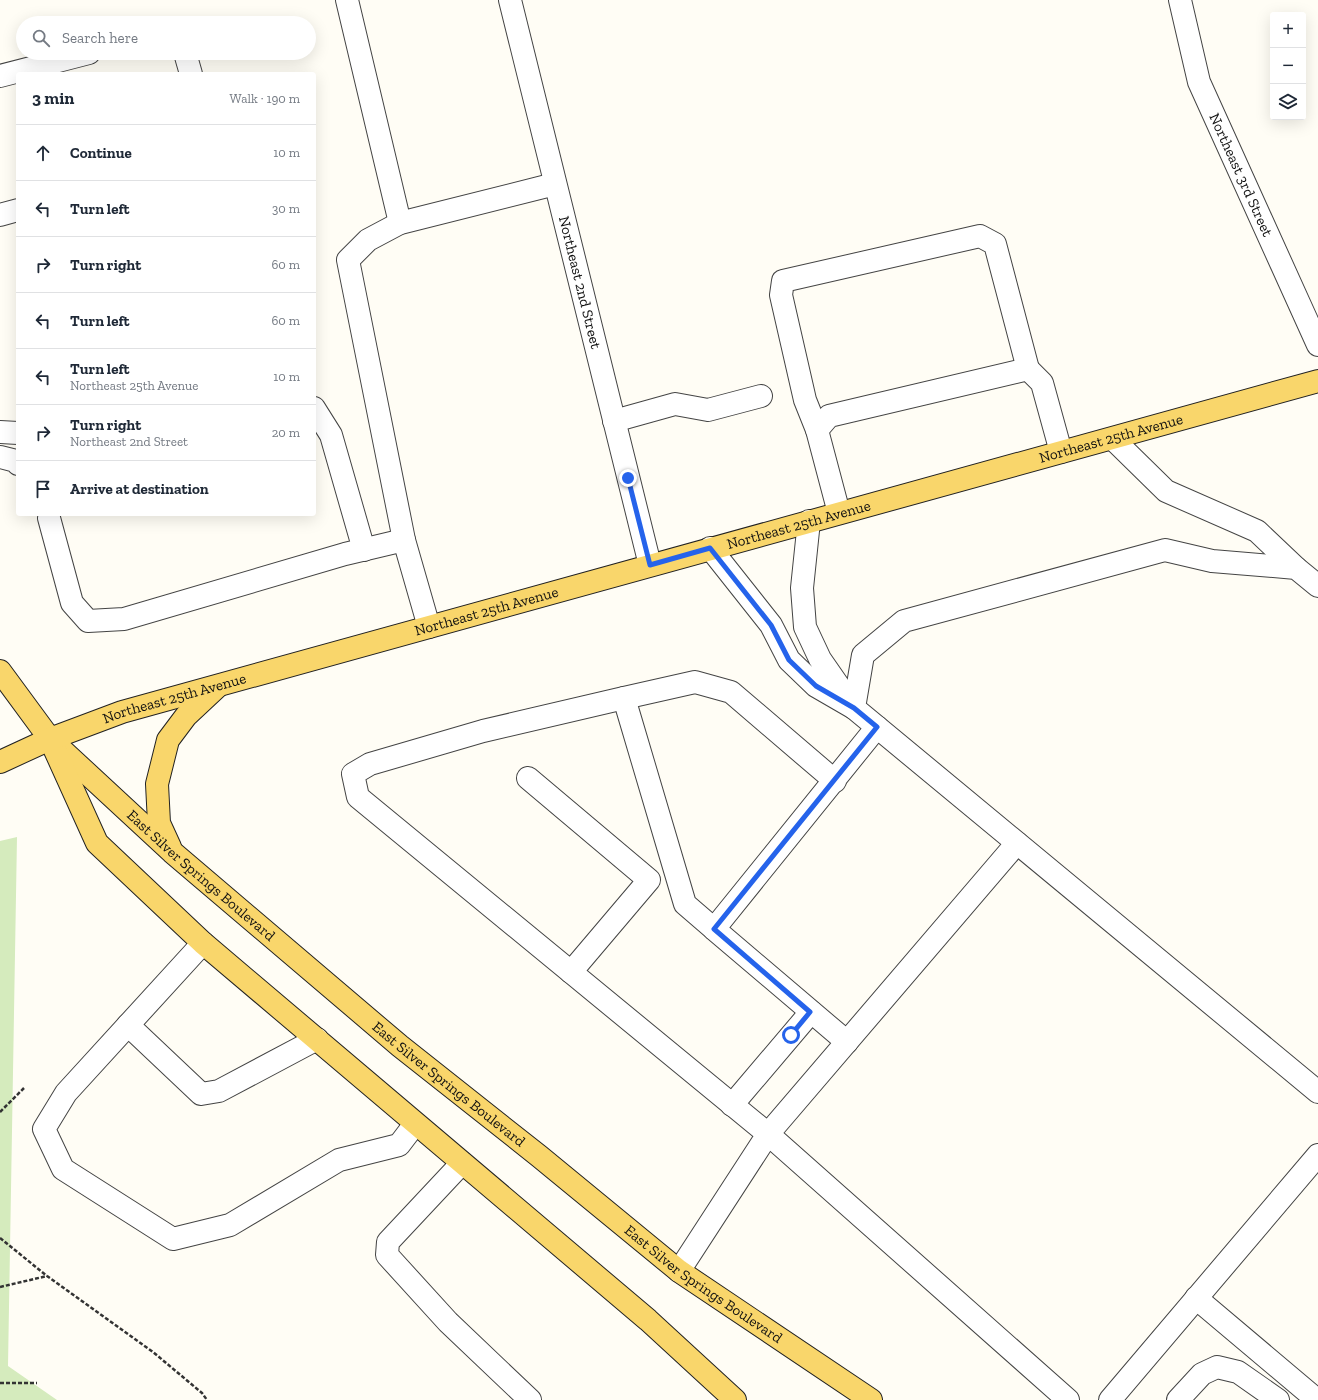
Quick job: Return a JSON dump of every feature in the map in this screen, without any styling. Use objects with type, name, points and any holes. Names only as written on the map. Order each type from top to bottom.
[{"type":"main road","name":"Northeast 25th Avenue","points":[[0,762],[50,740],[122,712],[710,548],[1113,439],[1318,381]]},
{"type":"main road","name":"East Silver Springs Boulevard","points":[[0,671],[50,740],[97,843],[203,943],[648,1320],[735,1400]]},
{"type":"main road","points":[[172,852],[159,823],[157,784],[168,740],[186,716],[220,684]]},
{"type":"main road","name":"East Silver Springs Boulevard","points":[[50,740],[172,852],[400,1046],[539,1156],[679,1271],[871,1400]]},
{"type":"street","points":[[347,0],[400,223]]},
{"type":"street","name":"Northeast 2nd Street","points":[[510,0],[650,565]]},
{"type":"street","name":"Northeast 3rd Street","points":[[1180,0],[1199,82],[1318,345]]},
{"type":"street","points":[[0,76],[62,60]]},
{"type":"street","points":[[187,60],[190,72]]},
{"type":"street","points":[[429,627],[404,540],[348,260],[368,240],[400,223],[555,184]]},
{"type":"street","points":[[0,215],[16,211]]},
{"type":"street","points":[[839,513],[817,430],[805,400],[781,295],[783,281],[980,236],[995,244],[1028,369],[1042,383],[1062,452]]},
{"type":"street","points":[[817,430],[829,416],[1028,369]]},
{"type":"street","points":[[614,421],[675,404],[708,410],[761,396]]},
{"type":"street","points":[[316,411],[332,434],[364,550]]},
{"type":"street","points":[[0,432],[16,433]]},
{"type":"street","points":[[1113,439],[1166,491],[1256,531],[1318,586]]},
{"type":"street","points":[[0,457],[16,461]]},
{"type":"street","points":[[49,516],[72,602],[88,621],[124,619],[364,550],[404,540]]},
{"type":"street","points":[[809,521],[802,588],[805,627],[820,659],[854,708]]},
{"type":"street","points":[[710,548],[771,625],[789,660],[816,686],[854,708],[1318,1092]]},
{"type":"street","points":[[854,708],[863,656],[904,621],[1165,550],[1212,560],[1296,568]]},
{"type":"street","points":[[834,781],[731,692],[695,682],[483,731],[370,764],[353,774],[358,797],[768,1134],[1068,1400]]},
{"type":"street","points":[[624,698],[685,904],[846,1042]]},
{"type":"street","points":[[714,929],[877,727]]},
{"type":"street","points":[[528,778],[649,880]]},
{"type":"street","points":[[679,1271],[768,1134],[1017,844]]},
{"type":"street","points":[[571,972],[649,880],[677,877]]},
{"type":"street","points":[[203,943],[66,1093],[44,1129],[63,1169],[173,1239],[230,1225],[339,1160],[399,1145],[415,1124]]},
{"type":"street","points":[[732,1105],[810,1012]]},
{"type":"street","points":[[128,1025],[202,1094],[219,1092],[317,1039]]},
{"type":"street","points":[[1110,1400],[1318,1155]]},
{"type":"street","points":[[462,1163],[388,1242],[387,1254],[448,1322],[530,1400]]},
{"type":"street","points":[[1196,1298],[1317,1400]]},
{"type":"street","points":[[1178,1400],[1202,1374],[1217,1367],[1238,1372],[1278,1400]]},
{"type":"path","points":[[0,1112],[24,1088]]},
{"type":"path","points":[[0,1238],[47,1276],[153,1352],[202,1393],[207,1400]]},
{"type":"path","points":[[0,1287],[47,1276]]},
{"type":"path","points":[[0,1383],[37,1382]]},
{"type":"green space","points":[[17,837],[8,1366],[57,1400],[0,1400],[0,841]]},
{"type":"route","points":[[628,478],[650,565],[710,548],[771,625],[789,660],[816,686],[854,708],[877,727],[714,929],[810,1012],[791,1035]]}]
